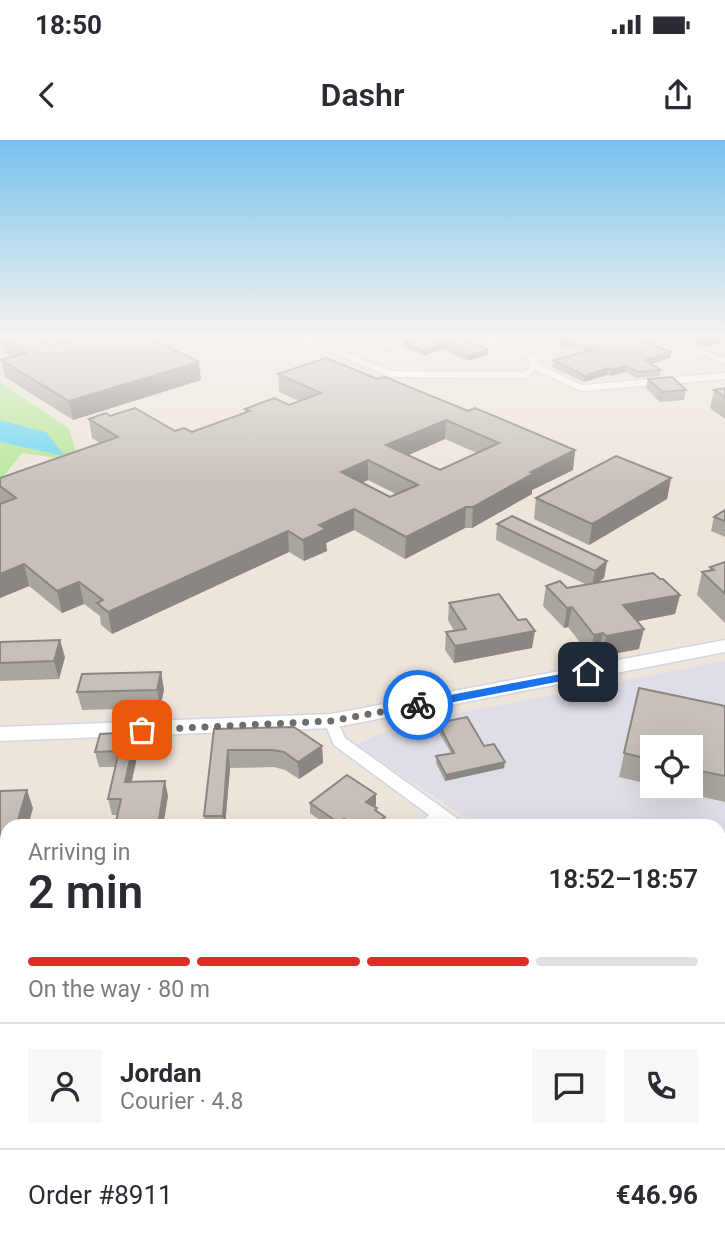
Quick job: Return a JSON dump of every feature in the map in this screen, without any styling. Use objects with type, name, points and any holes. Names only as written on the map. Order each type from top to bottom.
[{"type":"main road","points":[[0,734],[331,721],[725,646]]},
{"type":"street","points":[[577,386],[606,386]]},
{"type":"street","points":[[331,721],[339,741],[446,819]]},
{"type":"street","points":[[435,819],[440,815]]},
{"type":"shaded area","points":[[725,661],[725,819],[468,819],[356,745],[403,724]]},
{"type":"green space","points":[[0,386],[6,386],[69,429],[79,461],[22,453],[0,481],[0,442],[46,432],[0,420]]},
{"type":"water","points":[[0,420],[46,432],[65,456],[0,442]]},
{"type":"building","points":[[44,386],[119,386],[69,401]]},
{"type":"building","points":[[305,386],[407,386],[468,411],[475,408],[575,450],[531,472],[534,473],[473,507],[466,507],[406,537],[354,509],[319,525],[326,529],[303,540],[288,531],[108,612],[97,603],[103,600],[79,582],[57,591],[24,564],[0,574],[0,504],[16,498],[0,486],[0,478],[118,437],[89,419],[135,408],[175,431],[184,428],[192,432],[250,411],[245,409],[274,398],[289,405],[321,393]],"holes":[[[446,420],[499,443],[440,470],[386,445]],[[368,460],[418,485],[390,497],[341,472]]]},
{"type":"building","points":[[655,386],[682,386],[686,390],[662,392]]},
{"type":"building","points":[[725,388],[725,397],[714,390]]},
{"type":"building","points":[[616,456],[671,478],[592,524],[536,498]]},
{"type":"building","points":[[725,510],[725,521],[714,517]]},
{"type":"building","points":[[512,516],[607,561],[595,571],[497,524]]},
{"type":"building","points":[[725,562],[725,594],[702,572],[714,570],[710,567]]},
{"type":"building","points":[[653,573],[680,595],[623,605],[644,629],[606,636],[603,633],[594,635],[572,607],[567,608],[546,586],[560,581],[567,588]]},
{"type":"building","points":[[499,594],[518,620],[526,619],[535,631],[455,646],[446,632],[466,629],[449,603]]},
{"type":"building","points":[[60,640],[54,661],[0,663],[0,642]]},
{"type":"building","points":[[161,672],[157,690],[77,692],[82,674]]},
{"type":"building","points":[[639,688],[725,706],[725,776],[703,771],[703,735],[640,735],[640,757],[624,753]]},
{"type":"building","points":[[467,717],[484,746],[494,744],[505,762],[446,775],[436,756],[454,753],[438,723]]},
{"type":"building","points":[[294,727],[322,746],[298,762],[284,752],[228,750],[223,816],[204,816],[214,729]]},
{"type":"building","points":[[136,732],[125,782],[165,781],[159,819],[117,819],[121,799],[108,799],[119,751],[95,752],[100,734]]},
{"type":"building","points":[[347,775],[376,794],[366,802],[377,808],[375,810],[385,817],[333,819],[310,803]]},
{"type":"building","points":[[27,790],[18,819],[0,819],[0,791]]},
{"type":"way so far","points":[[142,730],[331,721],[418,705]]},
{"type":"route","points":[[418,705],[588,672]]}]
